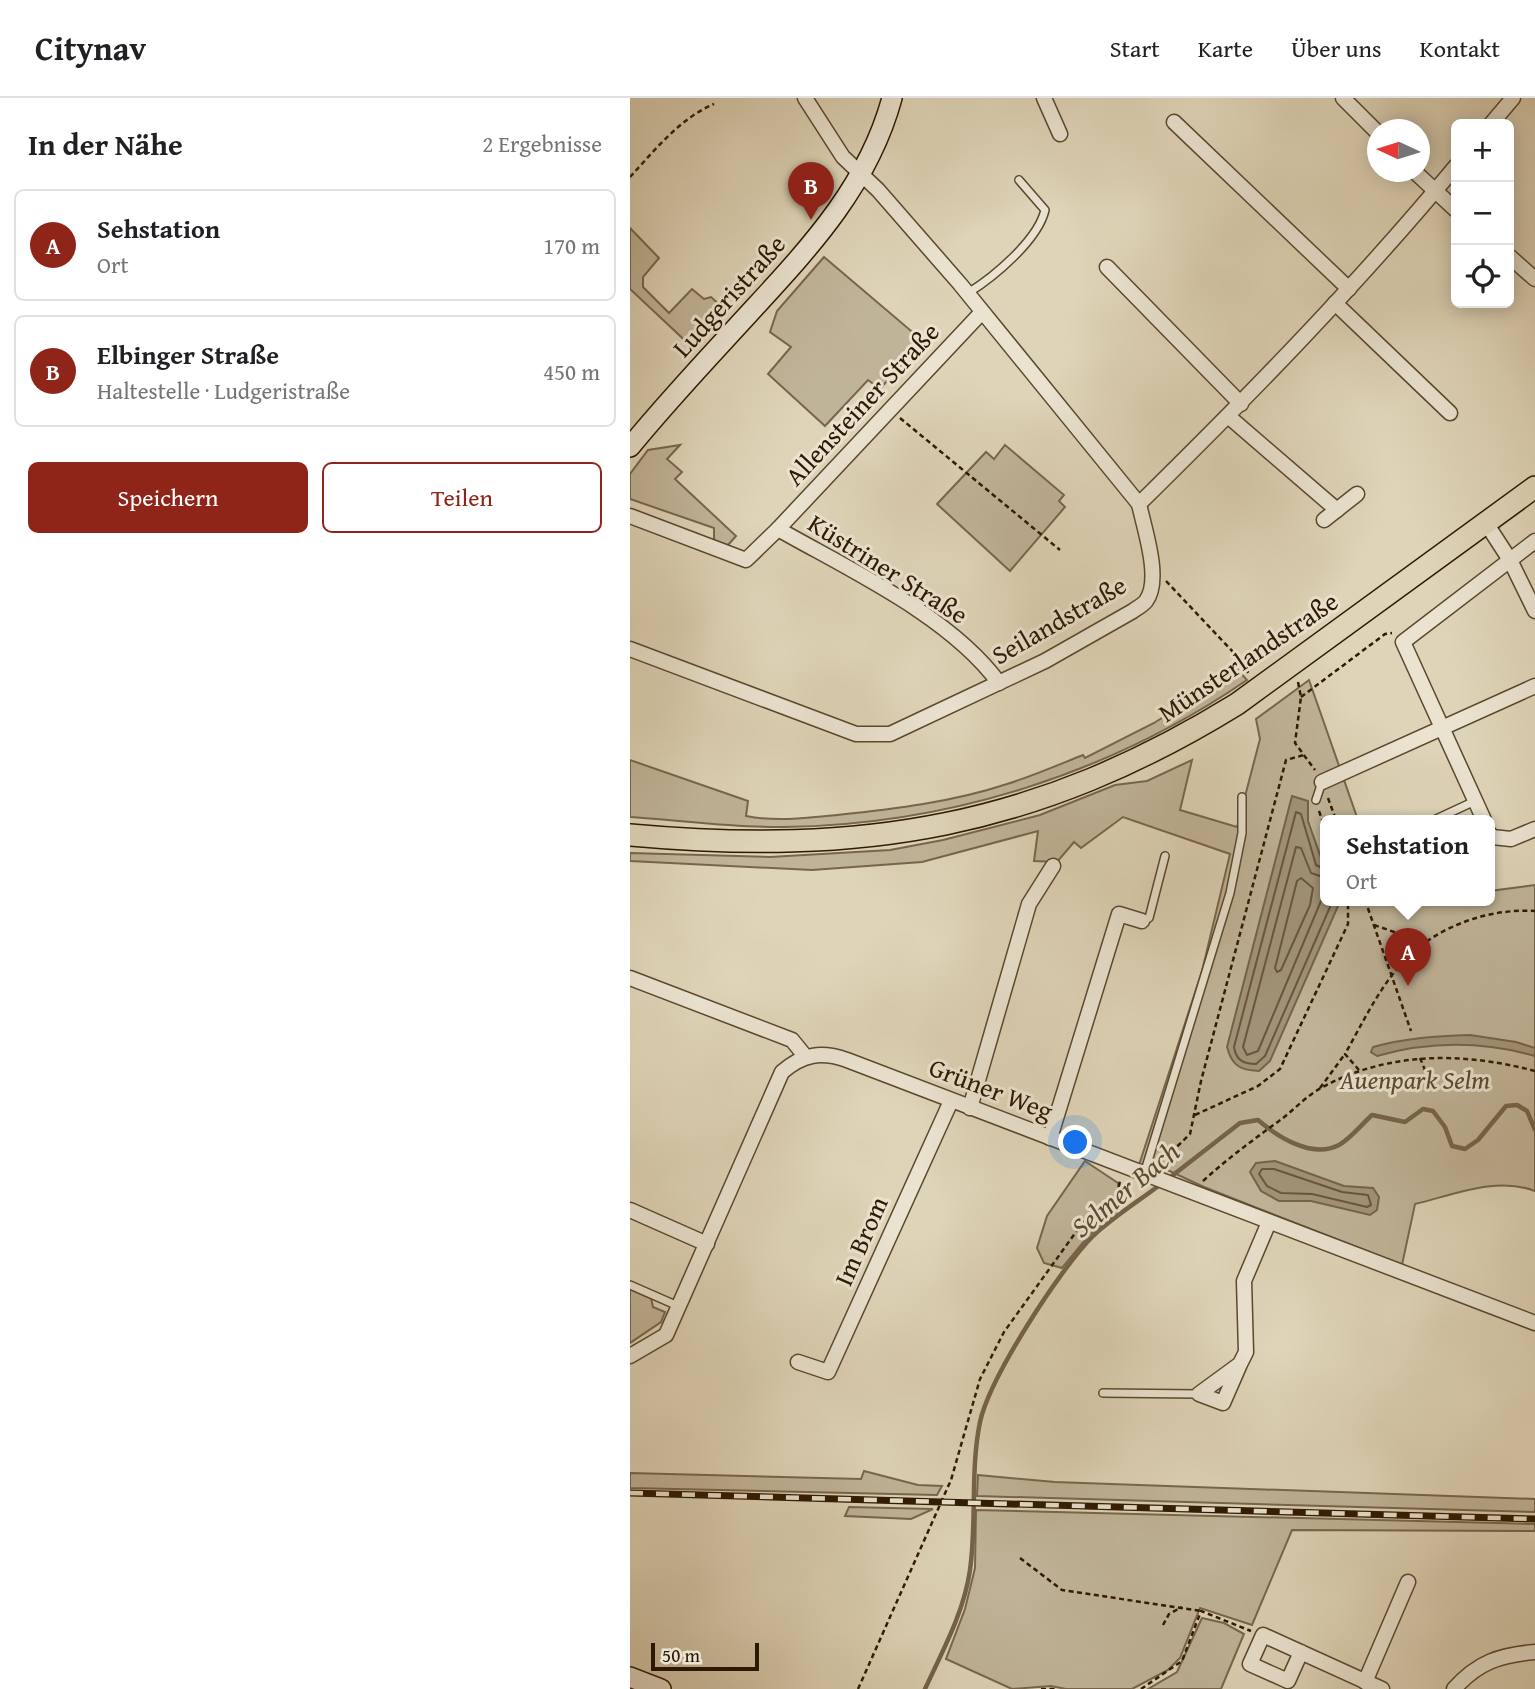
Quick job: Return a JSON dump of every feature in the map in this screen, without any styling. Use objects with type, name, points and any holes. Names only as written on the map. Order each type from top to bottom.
[{"type":"main road","name":"Münsterlandstraße","points":[[630,835],[787,843],[836,841],[960,822],[1071,789],[1194,731],[1262,687],[1535,487]]},
{"type":"street","points":[[805,98],[844,157],[878,190],[967,293],[1139,505],[1241,404],[1349,289],[1451,172]]},
{"type":"street","name":"Ludgeristraße","points":[[630,447],[825,229],[861,176],[876,146],[892,98]]},
{"type":"street","points":[[1044,98],[1060,134]]},
{"type":"street","points":[[1343,98],[1367,123]]},
{"type":"street","points":[[1495,119],[1513,98]]},
{"type":"street","points":[[1174,122],[1349,289]]},
{"type":"street","points":[[1425,182],[1451,206]]},
{"type":"street","points":[[1514,260],[1535,279]]},
{"type":"street","points":[[1108,267],[1241,404]]},
{"type":"street","points":[[1335,303],[1450,413]]},
{"type":"street","name":"Allensteiner Straße","points":[[778,529],[982,312]]},
{"type":"street","points":[[1228,416],[1337,510]]},
{"type":"street","points":[[1324,520],[1357,494]]},
{"type":"street","name":"Seilandstraße","points":[[630,649],[866,735],[890,733],[999,683],[1133,611],[1146,601],[1152,589],[1153,570],[1139,505]]},
{"type":"street","name":"Küstriner Straße","points":[[630,516],[746,560],[778,529],[920,613],[982,660],[999,683]]},
{"type":"street","points":[[1486,523],[1510,560],[1535,611]]},
{"type":"street","points":[[1482,815],[1403,642],[1535,541]]},
{"type":"street","points":[[1322,782],[1535,686]]},
{"type":"street","points":[[1495,837],[1511,839],[1535,829]]},
{"type":"street","points":[[970,1108],[1029,904],[1053,866]]},
{"type":"street","points":[[1050,1138],[1119,914],[1142,921]]},
{"type":"street","points":[[630,978],[792,1040],[805,1056],[782,1072],[666,1335],[630,1356]]},
{"type":"street","name":"Grüner Weg","points":[[805,1056],[834,1055],[1535,1323]]},
{"type":"street","name":"Im Brom","points":[[798,1362],[828,1372],[951,1101]]},
{"type":"street","points":[[630,1209],[707,1244]]},
{"type":"street","points":[[1199,1394],[1223,1403],[1246,1352],[1244,1281],[1269,1222]]},
{"type":"street","points":[[1199,1394],[1240,1364]]},
{"type":"street","points":[[1365,1682],[1408,1582]]},
{"type":"street","points":[[1301,1652],[1287,1685],[1250,1664],[1263,1635],[1301,1652],[1365,1682],[1382,1689]]},
{"type":"street","points":[[1454,1689],[1475,1670],[1503,1654],[1535,1652]]},
{"type":"street","points":[[630,1677],[661,1689]]},
{"type":"lane","points":[[967,293],[989,280],[1041,225],[1045,210],[1018,180]]},
{"type":"lane","points":[[1316,800],[1322,782]]},
{"type":"lane","points":[[1146,1176],[1230,893],[1242,833],[1242,797]]},
{"type":"lane","points":[[1445,815],[1475,801]]},
{"type":"lane","points":[[1142,921],[1149,918],[1165,856]]},
{"type":"lane","points":[[630,1285],[679,1306]]},
{"type":"lane","points":[[1103,1393],[1199,1394]]},
{"type":"path","points":[[630,177],[670,134],[696,111],[714,104]]},
{"type":"path","points":[[890,409],[1060,550]]},
{"type":"path","points":[[1153,570],[1180,593],[1234,653],[1241,668],[1255,677],[1262,687]]},
{"type":"path","points":[[1301,697],[1385,634],[1393,633],[1403,642]]},
{"type":"path","points":[[1288,668],[1299,684],[1301,697],[1296,743],[1322,782],[1334,815]]},
{"type":"path","points":[[858,1689],[951,1480],[980,1379],[1004,1332],[1086,1218],[1146,1176],[1190,1133],[1201,1081],[1286,760],[1304,755]]},
{"type":"path","points":[[1316,800],[1321,815]]},
{"type":"path","points":[[1195,1115],[1258,1086],[1280,1069],[1348,924],[1348,906]]},
{"type":"path","points":[[1367,906],[1411,1031]]},
{"type":"path","points":[[1192,1192],[1254,1139],[1319,1089],[1345,1054],[1392,975],[1426,943],[1451,927],[1484,915],[1535,911]]},
{"type":"path","points":[[1374,925],[1426,943]]},
{"type":"path","points":[[1345,1054],[1359,1070]]},
{"type":"path","points":[[1319,1089],[1359,1070],[1420,1058],[1496,1061],[1535,1071]]},
{"type":"path","points":[[1420,1058],[1427,1075]]},
{"type":"path","points":[[1020,1558],[1062,1590],[1200,1611],[1263,1635]]},
{"type":"path","points":[[1163,1625],[1169,1614],[1182,1607]]},
{"type":"path","points":[[1141,1689],[1182,1661],[1200,1611]]},
{"type":"path","points":[[1041,1689],[1055,1689]]},
{"type":"green space","points":[[630,228],[659,258],[643,277],[643,287],[669,313],[692,289],[704,299],[711,297],[728,312],[694,349],[630,289]]},
{"type":"green space","points":[[824,257],[923,341],[880,389],[868,380],[825,426],[768,374],[791,347],[770,332],[777,311]]},
{"type":"green space","points":[[680,445],[667,459],[682,472],[675,479],[736,536],[728,545],[714,541],[714,528],[630,499],[630,474],[648,450]]},
{"type":"green space","points":[[1005,445],[1064,495],[1059,501],[1065,507],[1010,571],[937,504],[986,452],[994,459]]},
{"type":"green space","points":[[1238,670],[1247,680],[1195,713],[1140,742],[1084,767],[1026,788],[967,804],[846,824],[784,827],[630,817],[630,760],[748,801],[746,816],[757,818],[792,819],[837,815],[966,796],[1017,781],[1083,755],[1085,758],[1154,723]]},
{"type":"green space","name":"Auenpark Selm","points":[[1309,680],[1356,815],[1320,815],[1320,906],[1495,906],[1495,890],[1535,885],[1535,1191],[1506,1185],[1490,1186],[1415,1204],[1402,1265],[1204,1187],[1161,1167],[1139,1165],[1202,971],[1230,854],[1123,817],[1081,848],[1074,842],[1057,862],[1034,861],[1038,831],[922,862],[812,870],[630,861],[630,853],[770,857],[890,850],[943,840],[1040,815],[1115,785],[1147,781],[1192,760],[1180,810],[1237,827],[1260,739],[1256,719]]},
{"type":"green space","points":[[1085,1161],[1118,1183],[1120,1209],[1090,1234],[1062,1268],[1044,1263],[1037,1248],[1047,1216]]},
{"type":"green space","points":[[630,1289],[651,1298],[653,1307],[665,1312],[661,1322],[630,1343]]},
{"type":"green space","points":[[864,1471],[918,1485],[942,1486],[937,1495],[630,1488],[630,1473],[861,1479]]},
{"type":"green space","points":[[978,1475],[1055,1482],[1535,1499],[1535,1512],[977,1496]]},
{"type":"green space","points":[[849,1507],[933,1509],[911,1519],[845,1516]]},
{"type":"green space","points":[[976,1510],[1535,1524],[1535,1531],[1292,1530],[1252,1625],[1200,1608],[1180,1658],[1168,1670],[1132,1689],[1066,1689],[1051,1686],[1012,1689],[946,1659],[965,1609],[975,1568]]},
{"type":"green space","points":[[1202,1618],[1224,1623],[1244,1634],[1221,1689],[1148,1689],[1177,1672]]},
{"type":"water","points":[[1292,796],[1308,801],[1308,821],[1320,855],[1320,906],[1338,906],[1270,1061],[1259,1071],[1242,1068],[1231,1059],[1227,1047]]},
{"type":"water","points":[[1470,1035],[1516,1042],[1535,1048],[1535,1056],[1476,1045],[1436,1045],[1377,1056],[1371,1052],[1373,1047],[1397,1041]]},
{"type":"water","points":[[1275,1161],[1344,1186],[1373,1188],[1379,1197],[1377,1210],[1370,1215],[1311,1201],[1279,1201],[1261,1191],[1250,1172],[1256,1163]]},
{"type":"waterway","name":"Selmer Bach","points":[[1168,1179],[1240,1123],[1258,1120],[1285,1139],[1307,1148],[1318,1149],[1339,1145],[1372,1115],[1405,1122],[1423,1109],[1433,1111],[1445,1127],[1452,1146],[1465,1149],[1478,1140],[1506,1106],[1517,1105],[1527,1111],[1535,1130]]},
{"type":"waterway","name":"Selmer Bach","points":[[925,1689],[952,1631],[967,1586],[972,1552],[977,1440],[986,1402],[1028,1324],[1079,1252],[1101,1229],[1161,1184]]},
{"type":"railway","points":[[630,1493],[1535,1519]]},
{"type":"place","name":"Elbinger Straße","points":[[811,220]]},
{"type":"place","name":"Sehstation","points":[[1408,986]]}]
